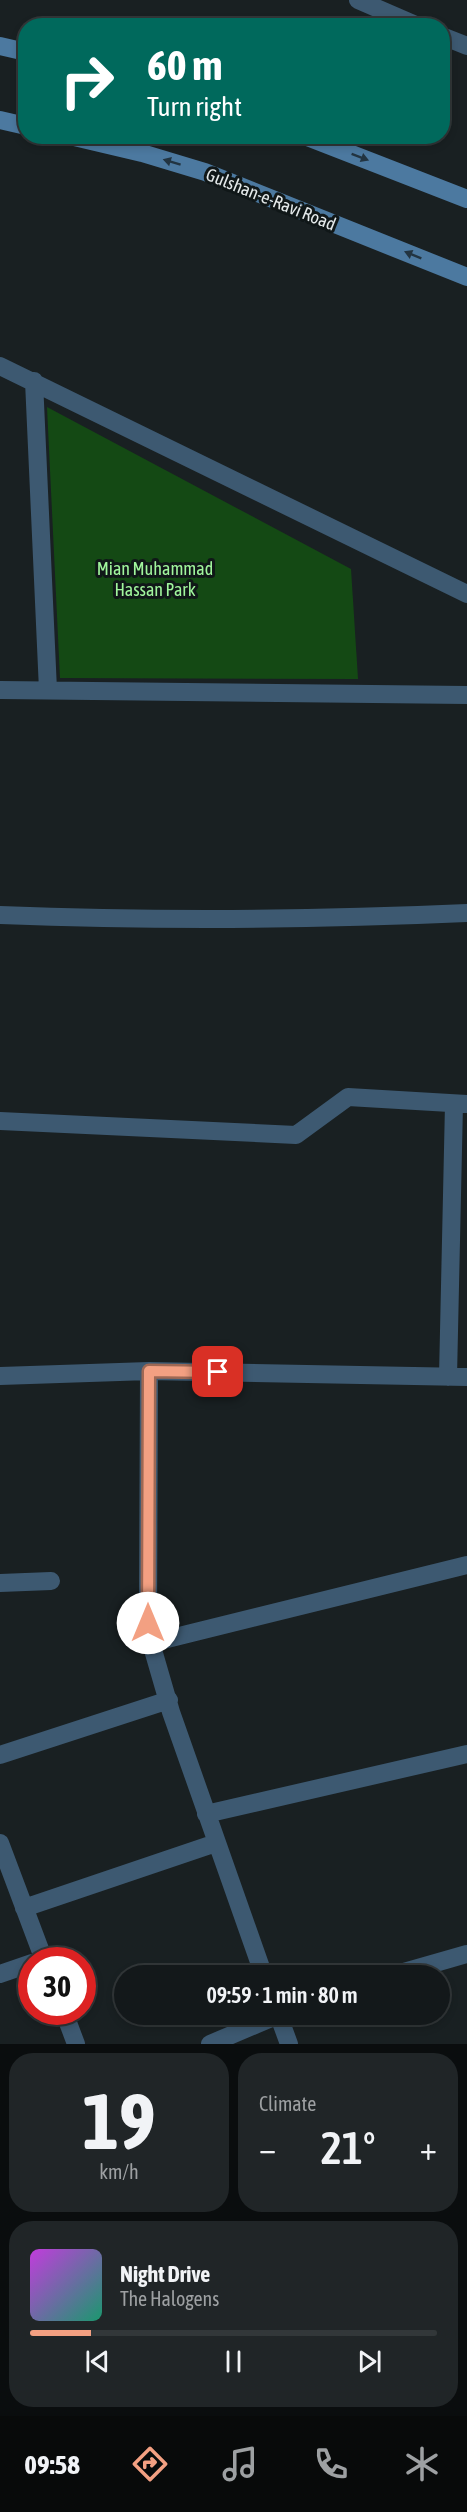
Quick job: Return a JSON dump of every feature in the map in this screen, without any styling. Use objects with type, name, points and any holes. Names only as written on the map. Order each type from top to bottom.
[{"type":"main road","points":[[0,46],[18,50]]},
{"type":"main road","points":[[0,120],[18,124]]},
{"type":"main road","name":"Gulshan-e-Ravi Road","points":[[104,144],[205,172],[467,277]]},
{"type":"main road","points":[[326,144],[467,199]]},
{"type":"street","points":[[358,0],[400,18]]},
{"type":"street","points":[[450,39],[467,46]]},
{"type":"street","points":[[0,366],[467,594]]},
{"type":"street","points":[[34,381],[48,690]]},
{"type":"street","points":[[0,690],[467,695]]},
{"type":"street","points":[[0,915],[105,919],[467,913]]},
{"type":"street","points":[[0,1121],[296,1135],[348,1097],[461,1104],[448,1377]]},
{"type":"street","points":[[149,1371],[148,1623],[151,1644],[206,1814],[260,1965]]},
{"type":"street","points":[[0,1376],[149,1371],[467,1377]]},
{"type":"street","points":[[151,1644],[467,1565]]},
{"type":"street","points":[[0,1583],[51,1581]]},
{"type":"street","points":[[0,1755],[169,1700]]},
{"type":"street","points":[[206,1814],[467,1755]]},
{"type":"street","points":[[0,1843],[36,1947]]},
{"type":"street","points":[[24,1908],[216,1843]]},
{"type":"street","points":[[428,1965],[467,1954]]},
{"type":"street","points":[[0,1974],[18,1968]]},
{"type":"street","points":[[69,2025],[76,2044]]},
{"type":"street","points":[[210,2044],[255,2025]]},
{"type":"street","points":[[282,2025],[289,2044]]},
{"type":"green space","name":"Mian Muhammad Hassan Park","points":[[47,407],[351,569],[358,679],[60,678]]},
{"type":"route","points":[[148,1623],[149,1371],[218,1372]]}]
